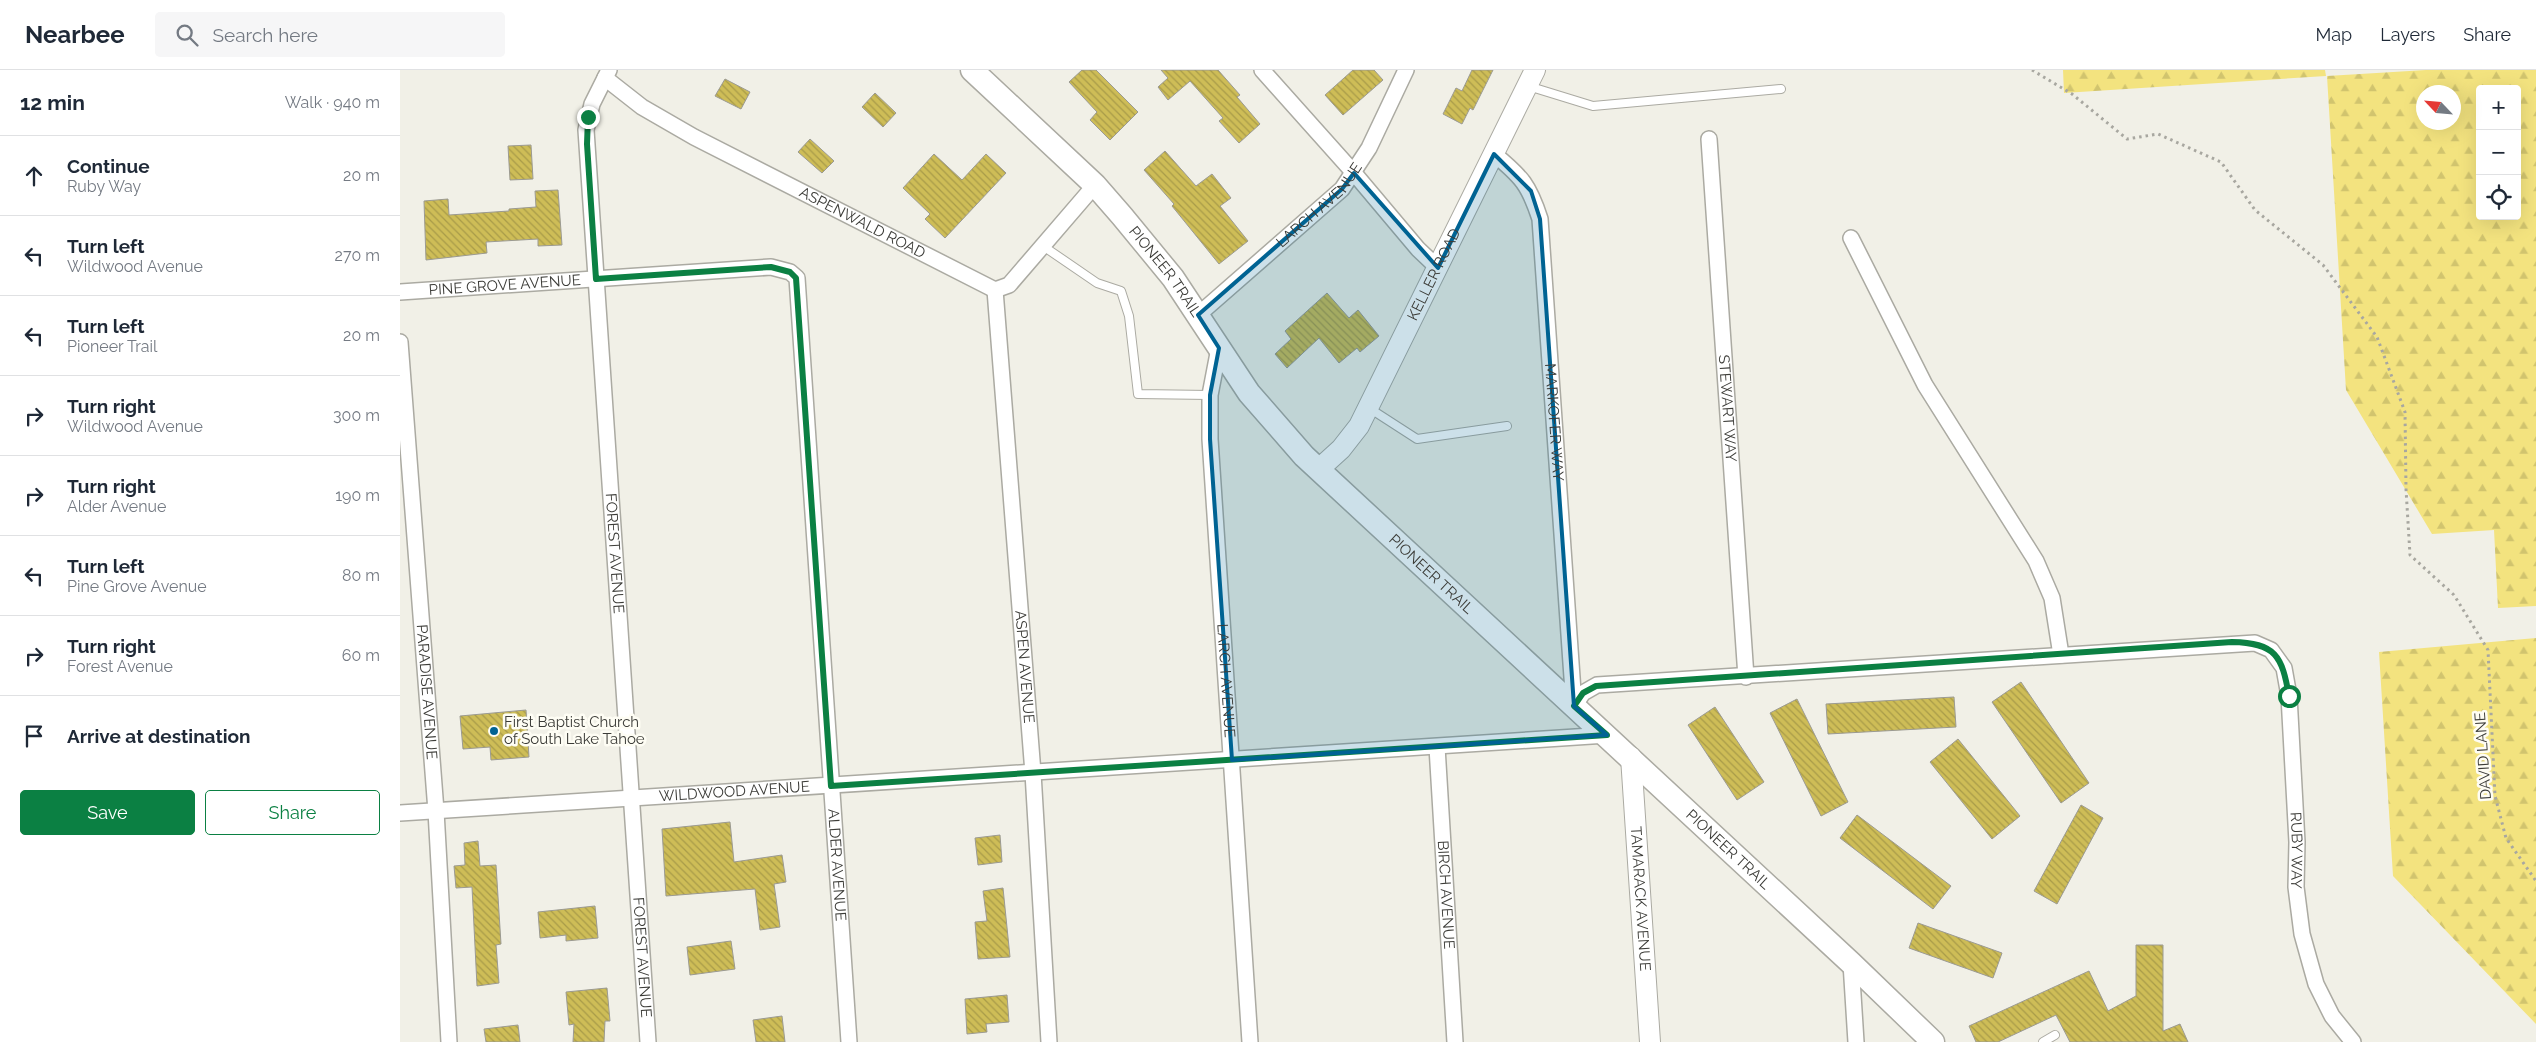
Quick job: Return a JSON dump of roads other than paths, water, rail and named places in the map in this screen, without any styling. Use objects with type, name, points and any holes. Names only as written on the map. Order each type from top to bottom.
[{"type":"main road","name":"PIONEER TRAIL","points":[[972,70],[1095,185],[1151,250],[1198,315],[1254,400],[1318,470],[1607,735],[1933,1042]]},
{"type":"street","points":[[1262,70],[1354,173],[1418,249],[1438,268]]},
{"type":"street","name":"LARCH AVENUE","points":[[1198,315],[1342,189],[1369,148],[1406,70]]},
{"type":"street","name":"FOREST AVENUE","points":[[607,74],[592,104],[586,130],[648,1042]]},
{"type":"street","name":"ASPENWALD ROAD","points":[[607,74],[642,108],[694,137],[996,290]]},
{"type":"street","name":"KELLER ROAD","points":[[1318,470],[1341,449],[1359,426],[1369,408],[1531,78]]},
{"type":"street","name":"STEWART WAY","points":[[1709,138],[1746,677]]},
{"type":"street","name":"MARKOFER WAY","points":[[1494,154],[1513,170],[1531,191],[1540,219],[1574,706]]},
{"type":"street","points":[[996,290],[1009,285],[1095,185]]},
{"type":"street","points":[[1574,706],[1583,693],[1596,686],[2061,655],[2052,598],[2036,561],[1925,385],[1851,238]]},
{"type":"street","name":"PINE GROVE AVENUE","points":[[400,292],[771,267],[790,272]]},
{"type":"street","name":"ALDER AVENUE","points":[[790,272],[796,278],[799,288],[849,1042]]},
{"type":"street","name":"ASPEN AVENUE","points":[[996,290],[1032,773],[1049,1042]]},
{"type":"street","name":"PARADISE AVENUE","points":[[400,342],[436,811],[450,1042]]},
{"type":"street","name":"LARCH AVENUE","points":[[1219,348],[1210,395],[1210,439],[1250,1042]]},
{"type":"street","name":"RUBY WAY","points":[[2061,655],[2232,642],[2255,642],[2271,650],[2284,668],[2289,696],[2297,842],[2296,886],[2302,934],[2316,984],[2332,1016],[2353,1042]]},
{"type":"street","name":"WILDWOOD AVENUE","points":[[400,813],[1607,735]]},
{"type":"street","name":"BIRCH AVENUE","points":[[1437,746],[1454,1042]]},
{"type":"street","name":"TAMARACK AVENUE","points":[[1630,757],[1650,1042]]},
{"type":"street","points":[[1851,963],[1856,1042]]},
{"type":"lane","points":[[1531,78],[1593,106],[1781,89]]},
{"type":"lane","points":[[1043,246],[1097,283],[1121,291],[1129,316],[1138,394],[1210,395]]},
{"type":"lane","points":[[1369,408],[1417,439],[1507,426]]},
{"type":"lane","points":[[2043,1042],[2055,1035]]},
{"type":"place","name":"First Baptist Church of South Lake Tahoe","points":[[494,731]]}]
